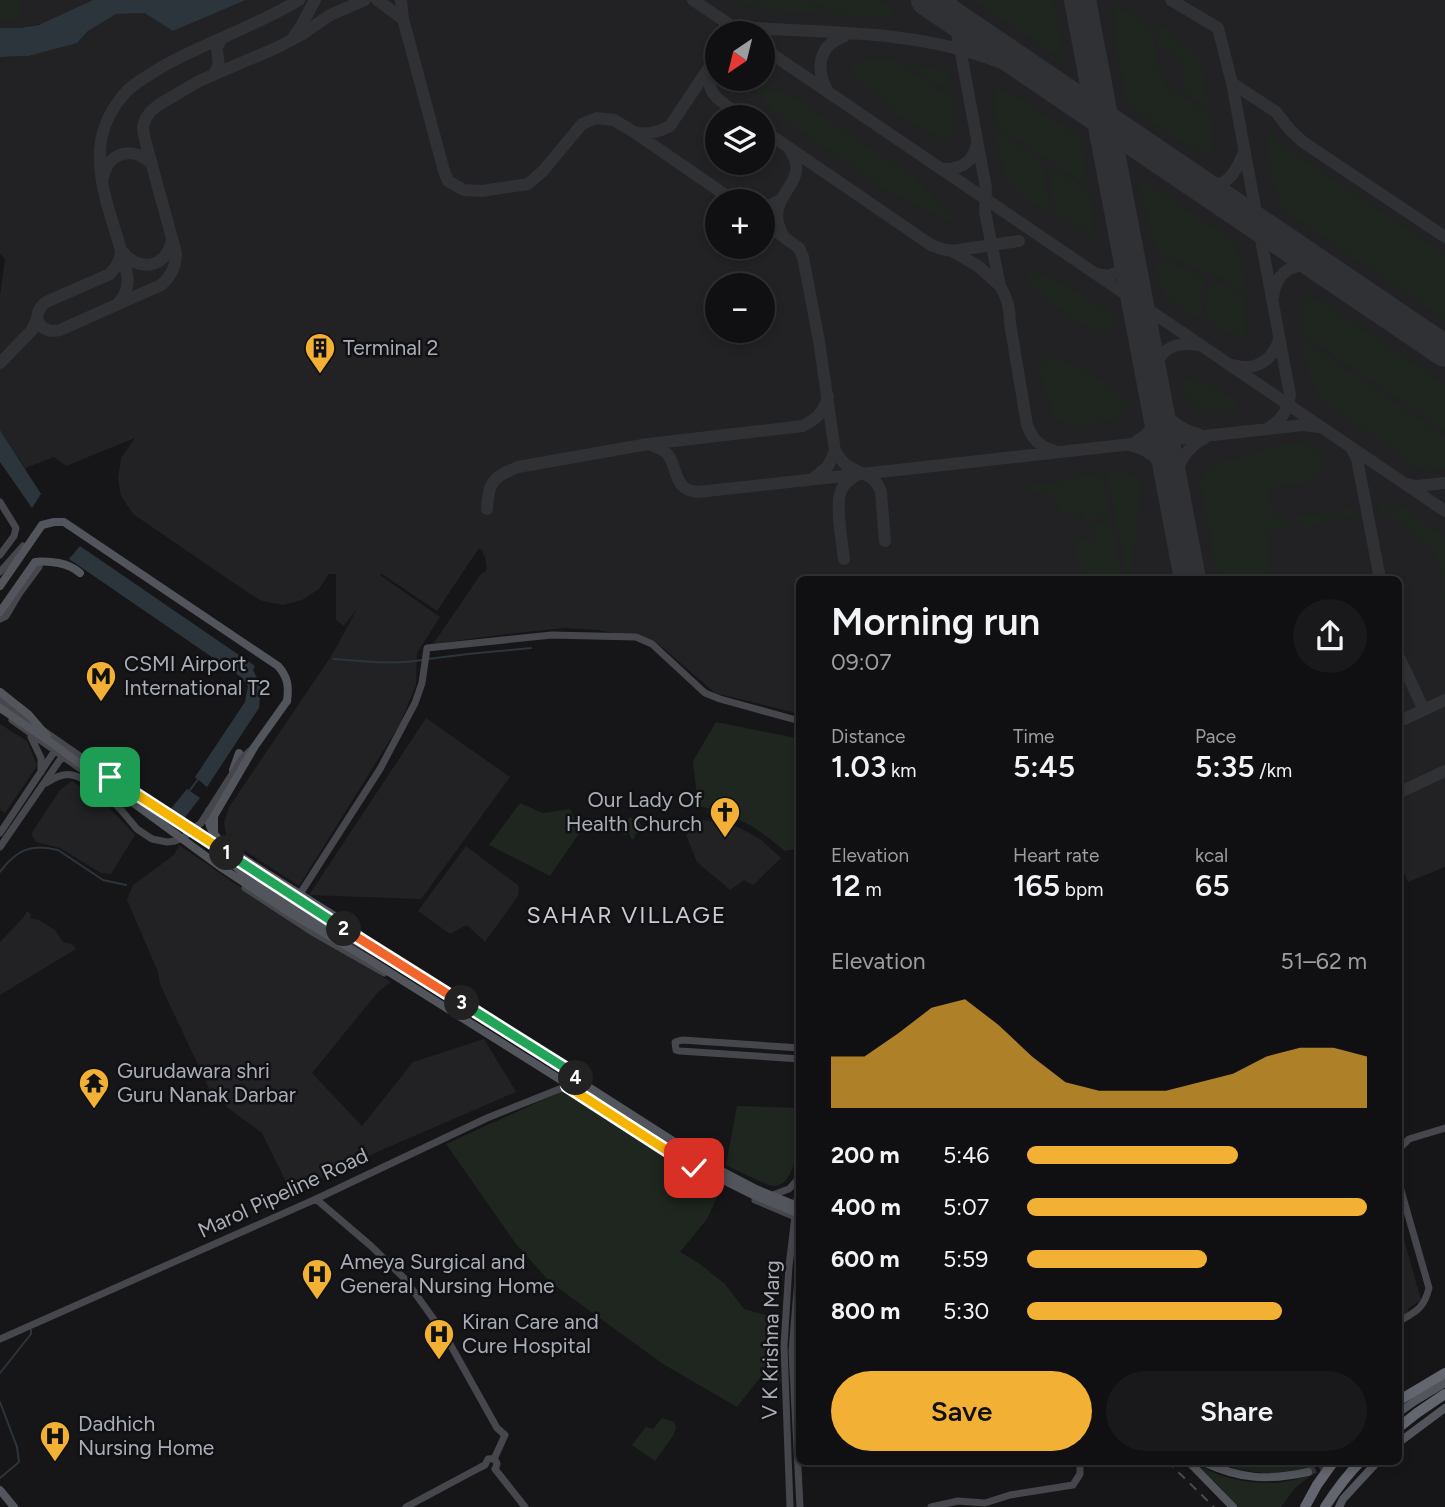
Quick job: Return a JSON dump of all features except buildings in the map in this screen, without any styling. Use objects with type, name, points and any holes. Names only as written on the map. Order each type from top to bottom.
[{"type":"highway","points":[[1402,1399],[1445,1373]]},
{"type":"highway","points":[[1402,1425],[1445,1394]]},
{"type":"highway","points":[[1305,1507],[1331,1465]]},
{"type":"highway","points":[[1325,1507],[1357,1465]]},
{"type":"main road","points":[[0,502],[16,528],[14,536],[0,555]]},
{"type":"main road","points":[[0,572],[42,525],[64,522],[278,667],[288,683],[287,701],[255,746],[214,816],[214,843],[218,850],[243,873],[295,907],[399,966],[714,1167],[756,1189],[796,1203]]},
{"type":"main road","points":[[0,586],[42,525]]},
{"type":"main road","points":[[0,612],[35,562],[70,566],[80,573]]},
{"type":"main road","points":[[0,619],[6,616],[44,562]]},
{"type":"main road","points":[[285,915],[380,769],[415,702],[422,683],[427,648],[552,635],[636,637],[652,644],[705,693],[796,719]]},
{"type":"main road","points":[[0,692],[29,715],[62,757],[171,831],[200,857],[285,915],[450,1009],[694,1168],[722,1184],[796,1216]]},
{"type":"main road","points":[[0,700],[56,746],[222,868],[287,911],[370,960],[709,1173],[796,1216]]},
{"type":"main road","points":[[1,711],[56,746]]},
{"type":"main road","points":[[1,711],[29,733],[56,746],[68,748],[297,899],[715,1166],[745,1182],[796,1203]]},
{"type":"main road","points":[[29,733],[41,758],[41,772]]},
{"type":"main road","points":[[0,833],[56,746]]},
{"type":"main road","points":[[41,788],[54,778],[69,774],[76,776],[104,794],[137,829],[152,839],[175,841],[201,823],[243,757],[255,746]]},
{"type":"main road","points":[[0,846],[68,748]]},
{"type":"main road","points":[[239,753],[234,768],[211,804],[207,818],[217,838],[249,862],[344,922],[399,966]]},
{"type":"main road","points":[[51,773],[62,767],[77,767]]},
{"type":"main road","points":[[796,1048],[682,1040],[675,1042],[676,1050],[680,1051],[796,1059]]},
{"type":"main road","name":"Marol Pipeline Road","points":[[0,1339],[316,1199],[487,1118],[567,1086],[578,1076]]},
{"type":"main road","points":[[1402,1146],[1409,1139],[1445,1128]]},
{"type":"main road","points":[[775,1194],[789,1189],[796,1181]]},
{"type":"main road","points":[[1402,1194],[1429,1288],[1426,1300],[1402,1319]]},
{"type":"main road","points":[[316,1199],[406,1280],[445,1335],[497,1428],[505,1435],[494,1459],[488,1459],[489,1468],[525,1507]]},
{"type":"main road","points":[[781,1211],[789,1218],[794,1228]]},
{"type":"main road","name":"V K Krishna Marg","points":[[790,1507],[789,1266],[796,1222]]},
{"type":"main road","name":"V K Krishna Marg","points":[[796,1285],[788,1348],[796,1454]]},
{"type":"main road","points":[[1402,1410],[1445,1383]]},
{"type":"main road","points":[[1402,1440],[1445,1409]]},
{"type":"main road","name":"V K Krishna Marg","points":[[797,1465],[800,1507]]},
{"type":"main road","points":[[930,1507],[958,1501],[985,1503],[1010,1495],[1073,1485],[1080,1475],[1080,1465]]},
{"type":"main road","points":[[1192,1465],[1233,1507]]},
{"type":"main road","points":[[1209,1465],[1224,1472],[1259,1478],[1287,1477],[1308,1472]]},
{"type":"main road","points":[[1339,1507],[1374,1465]]},
{"type":"main road","points":[[406,1507],[489,1468]]},
{"type":"main road","points":[[414,1507],[489,1468]]},
{"type":"main road","points":[[0,1490],[13,1507]]},
{"type":"shaded area","points":[[0,0],[93,0],[44,24],[30,26],[77,43],[88,31],[115,14],[144,13],[173,31],[246,0],[1445,0],[1445,867],[1408,882],[1402,870],[1402,576],[796,576],[796,713],[715,693],[662,647],[639,636],[564,628],[433,644],[481,574],[487,570],[485,556],[479,548],[437,611],[380,575],[440,617],[417,653],[416,685],[400,724],[299,886],[227,839],[224,823],[229,807],[332,655],[357,609],[344,626],[336,620],[336,574],[329,574],[319,589],[302,600],[283,605],[262,601],[133,514],[121,496],[118,478],[121,458],[135,438],[66,466],[54,457],[25,468],[0,430],[0,295],[5,259],[0,254],[0,57],[28,56],[21,28],[0,28]]},
{"type":"shaded area","points":[[0,0],[20,0],[20,15],[17,20],[0,20]]},
{"type":"shaded area","points":[[93,0],[246,0],[173,31],[144,13],[116,14],[88,31],[77,43],[28,56],[0,57],[0,28],[39,25]]},
{"type":"shaded area","points":[[735,0],[805,0],[825,13],[768,9]]},
{"type":"shaded area","points":[[812,0],[880,0],[891,7],[893,12],[890,17],[833,14]]},
{"type":"shaded area","points":[[973,0],[1053,0],[1065,62]]},
{"type":"shaded area","points":[[1116,6],[1150,22],[1160,73],[1165,84],[1211,115],[1213,150],[1210,153],[1193,150],[1127,105],[1114,39],[1113,10]]},
{"type":"shaded area","points":[[1155,24],[1169,31],[1199,57],[1211,110],[1183,91],[1185,67],[1159,46]]},
{"type":"shaded area","points":[[868,58],[894,60],[953,99],[955,125],[951,136],[939,138],[897,115],[851,73],[851,65]]},
{"type":"shaded area","points":[[903,61],[949,72],[952,94]]},
{"type":"shaded area","points":[[996,88],[1025,102],[1079,136],[1088,180],[1081,182],[993,123]]},
{"type":"shaded area","points":[[775,90],[800,101],[908,172],[955,220],[949,220],[894,195],[787,122],[775,111],[775,105],[769,105],[754,91]]},
{"type":"shaded area","points":[[1268,127],[1288,149],[1445,254],[1445,320],[1281,209],[1270,171]]},
{"type":"shaded area","points":[[994,128],[1037,157],[1044,172],[1051,214],[1026,199],[1009,183]]},
{"type":"shaded area","points":[[1053,167],[1087,191],[1094,212],[1091,233],[1057,218],[1048,172]]},
{"type":"shaded area","points":[[1139,180],[1233,241],[1246,279],[1247,295],[1223,279],[1161,255],[1154,245]]},
{"type":"shaded area","points":[[1164,260],[1205,278],[1200,294],[1204,320],[1181,307],[1166,293],[1160,283],[1156,265]]},
{"type":"shaded area","points":[[1028,271],[1069,287],[1105,309],[1116,325],[1102,331],[1065,315],[1063,309],[1053,308],[1029,283]]},
{"type":"shaded area","points":[[1213,281],[1245,300],[1246,338],[1211,324],[1206,296]]},
{"type":"shaded area","points":[[1308,296],[1327,305],[1445,384],[1445,431],[1303,335],[1301,300]]},
{"type":"shaded area","points":[[1304,340],[1445,436],[1445,469],[1427,471],[1418,468],[1318,398],[1304,356]]},
{"type":"shaded area","points":[[1050,357],[1072,363],[1102,380],[1129,401],[1124,410],[1108,421],[1099,423],[1058,422],[1041,375],[1042,360]]},
{"type":"shaded area","points":[[1194,377],[1237,401],[1236,408],[1209,409],[1194,406],[1184,394],[1183,384]]},
{"type":"shaded area","points":[[0,430],[41,494],[32,508],[0,462]]},
{"type":"shaded area","points":[[1284,444],[1308,445],[1320,451],[1319,470],[1308,481],[1269,488],[1274,518],[1281,518],[1292,527],[1266,531],[1271,576],[1217,576],[1201,489],[1204,475],[1213,465]]},
{"type":"shaded area","points":[[1106,471],[1134,475],[1140,482],[1137,533],[1130,576],[1127,576]]},
{"type":"shaded area","points":[[1102,472],[1109,515],[1087,521],[1080,513],[1065,516],[1047,496],[1021,487],[1056,482]]},
{"type":"shaded area","points":[[1380,505],[1401,506],[1445,537],[1445,603],[1442,572],[1433,548],[1377,509]]},
{"type":"shaded area","points":[[1340,506],[1348,507],[1356,515],[1316,523],[1312,528],[1305,527],[1292,516],[1341,512]]},
{"type":"shaded area","points":[[1111,520],[1121,576],[1081,576],[1074,543],[1080,542],[1080,539],[1096,537],[1089,525]]},
{"type":"shaded area","points":[[80,546],[255,666],[253,670],[261,685],[259,708],[207,787],[195,777],[245,702],[248,686],[241,677],[69,559]]},
{"type":"shaded area","points":[[426,718],[510,777],[421,899],[309,895]]},
{"type":"shaded area","points":[[716,722],[796,738],[796,849],[785,851],[746,823],[698,806],[693,761]]},
{"type":"shaded area","points":[[0,724],[27,741],[37,766],[5,813],[0,810]]},
{"type":"shaded area","points":[[72,781],[107,805],[135,835],[111,874],[101,873],[60,848],[36,842],[31,834],[60,790]]},
{"type":"shaded area","points":[[187,789],[200,798],[182,821],[169,811]]},
{"type":"shaded area","points":[[520,803],[543,813],[570,809],[580,832],[550,876],[489,845]]},
{"type":"shaded area","points":[[631,817],[635,821],[638,819],[644,832],[635,834],[632,840],[629,833],[624,835],[619,823]]},
{"type":"shaded area","points":[[701,820],[723,822],[740,828],[760,839],[781,858],[753,885],[744,880],[730,890],[697,862],[686,835]]},
{"type":"shaded area","points":[[179,845],[282,916],[391,982],[378,992],[312,1073],[362,1126],[413,1062],[484,1039],[516,1092],[291,1192],[262,1133],[228,1108],[220,1098],[214,1099],[160,984],[158,972],[127,900],[133,885],[174,855]]},
{"type":"shaded area","points":[[466,846],[519,886],[518,896],[485,942],[467,925],[450,934],[418,911]]},
{"type":"shaded area","points":[[27,911],[31,914],[30,918],[55,930],[63,942],[72,944],[76,949],[0,995],[0,942]]},
{"type":"shaded area","points":[[564,1090],[642,1141],[710,1180],[720,1191],[707,1219],[680,1252],[725,1284],[744,1309],[770,1316],[771,1325],[776,1332],[776,1362],[781,1382],[759,1379],[737,1407],[663,1364],[550,1282],[516,1244],[446,1144]]},
{"type":"shaded area","points":[[737,1106],[796,1108],[796,1155],[788,1177],[781,1184],[769,1185],[726,1165]]},
{"type":"shaded area","points":[[1402,1232],[1421,1300],[1408,1309],[1402,1316]]},
{"type":"shaded area","points":[[662,1418],[674,1422],[676,1427],[673,1436],[655,1461],[632,1445],[646,1427],[653,1429]]},
{"type":"shaded area","points":[[1196,1465],[1222,1476],[1255,1482],[1277,1483],[1310,1476],[1295,1488],[1281,1507],[1236,1507]]},
{"type":"shaded area","points":[[1225,1465],[1317,1465],[1278,1473],[1253,1472]]},
{"type":"waterway","points":[[428,659],[531,648]]},
{"type":"waterway","points":[[334,659],[389,662],[422,660]]},
{"type":"waterway","points":[[190,790],[199,778]]},
{"type":"waterway","points":[[0,872],[18,854],[40,847],[58,850],[103,880],[126,885]]},
{"type":"waterway","points":[[0,1373],[31,1334],[31,1330]]},
{"type":"waterway","points":[[0,1402],[17,1447],[19,1462],[0,1478]]},
{"type":"taxiway","points":[[299,0],[160,68],[123,96],[105,126],[100,151],[103,189],[121,250],[119,260],[110,274],[46,302],[37,318],[42,327],[47,330],[60,330],[161,285],[173,270],[176,253],[144,136],[143,126],[151,111],[199,81],[276,48],[330,15],[365,0]]},
{"type":"taxiway","points":[[294,36],[315,0]]},
{"type":"taxiway","points":[[377,0],[403,19]]},
{"type":"taxiway","points":[[401,0],[403,19],[448,181],[464,190],[482,191],[528,184],[543,171],[582,124],[597,118],[614,120],[717,189]]},
{"type":"taxiway","points":[[693,0],[724,21]]},
{"type":"taxiway","points":[[951,0],[986,188],[985,212],[1000,286],[1009,308],[1027,425],[1037,441],[1053,450]]},
{"type":"taxiway","points":[[1171,0],[1218,28],[1232,83]]},
{"type":"taxiway","points":[[775,29],[868,34],[952,47],[990,59],[1062,92]]},
{"type":"taxiway","points":[[828,92],[821,75],[821,59],[829,45],[845,36]]},
{"type":"taxiway","points":[[213,75],[218,65],[217,47],[222,38]]},
{"type":"taxiway","points":[[775,56],[1445,511]]},
{"type":"taxiway","points":[[637,133],[646,134],[670,126],[705,74]]},
{"type":"taxiway","points":[[1268,428],[1283,415],[1290,395],[1232,83],[1276,112],[1303,142],[1445,237]]},
{"type":"taxiway","points":[[712,91],[726,105]]},
{"type":"taxiway","points":[[775,138],[931,245],[952,251],[1019,241]]},
{"type":"taxiway","points":[[941,169],[965,164],[973,156],[977,143]]},
{"type":"taxiway","points":[[783,235],[778,221],[778,210],[796,172],[796,162],[790,150]]},
{"type":"taxiway","points":[[1191,179],[1210,185],[1225,182],[1244,152]]},
{"type":"taxiway","points":[[103,178],[110,162],[123,154],[137,155],[152,164]]},
{"type":"taxiway","points":[[775,203],[780,200]]},
{"type":"taxiway","points":[[1228,204],[1246,218],[1258,236]]},
{"type":"taxiway","points":[[1258,217],[1277,237]]},
{"type":"taxiway","points":[[775,231],[799,248],[803,257],[819,341],[835,451],[828,466],[814,478]]},
{"type":"taxiway","points":[[121,250],[135,262],[151,264],[164,257],[172,240]]},
{"type":"taxiway","points":[[1096,274],[1109,276],[1122,270],[1128,256],[1127,246]]},
{"type":"taxiway","points":[[952,251],[978,266],[999,285]]},
{"type":"taxiway","points":[[119,302],[127,285],[122,254]]},
{"type":"taxiway","points":[[1273,297],[1282,274],[1294,267],[1319,266]]},
{"type":"taxiway","points":[[1127,299],[1143,330]]},
{"type":"taxiway","points":[[0,363],[32,330],[37,318]]},
{"type":"taxiway","points":[[1233,365],[1248,367],[1262,362],[1273,352],[1279,338]]},
{"type":"taxiway","points":[[1153,381],[1157,363],[1166,351],[1180,345],[1199,345]]},
{"type":"taxiway","points":[[487,509],[491,486],[497,478],[518,467],[648,444],[803,426],[820,414],[828,396]]},
{"type":"taxiway","points":[[1157,405],[1175,423],[1198,434]]},
{"type":"taxiway","points":[[1137,441],[1153,426],[1157,405]]},
{"type":"taxiway","points":[[648,444],[667,454],[685,488],[698,492],[1304,425],[1319,427]]},
{"type":"taxiway","points":[[1174,484],[1184,457],[1193,446],[1205,438]]},
{"type":"taxiway","points":[[1132,446],[1147,452],[1158,461],[1173,488]]},
{"type":"taxiway","points":[[1352,449],[1357,459],[1379,576]]},
{"type":"taxiway","points":[[835,451],[846,465],[871,478],[878,486],[881,492],[885,541]]},
{"type":"taxiway","points":[[844,559],[839,497],[846,483],[857,475]]},
{"type":"taxiway","points":[[1407,484],[1416,486],[1445,483]]},
{"type":"taxiway","points":[[1402,663],[1424,710]]},
{"type":"taxiway","points":[[1402,720],[1445,700]]},
{"type":"taxiway","points":[[1402,791],[1445,771]]},
{"type":"runway","points":[[927,0],[1445,351]]},
{"type":"runway","points":[[1080,0],[1189,576]]},
{"type":"tunnel","points":[[1308,1472],[1324,1465]]},
{"type":"railway","points":[[1171,1465],[1214,1507]]},
{"type":"place","name":"Terminal 2","points":[[320,375]]},
{"type":"place","name":"CSMI Airport International T2","points":[[101,703]]},
{"type":"place","name":"Our Lady Of Health Church","points":[[725,839]]},
{"type":"place","name":"Gurudawara shri Guru Nanak Darbar","points":[[94,1110]]},
{"type":"place","name":"Ameya Surgical and General Nursing Home","points":[[317,1301]]},
{"type":"place","name":"Kiran Care and Cure Hospital","points":[[439,1361]]},
{"type":"place","name":"Dadhich Nursing Home","points":[[55,1463]]},
{"type":"district","name":"SAHAR VILLAGE","points":[[627,915]]},
{"type":"route","points":[[110,777],[325,917],[578,1076],[567,1086],[694,1168]]}]
